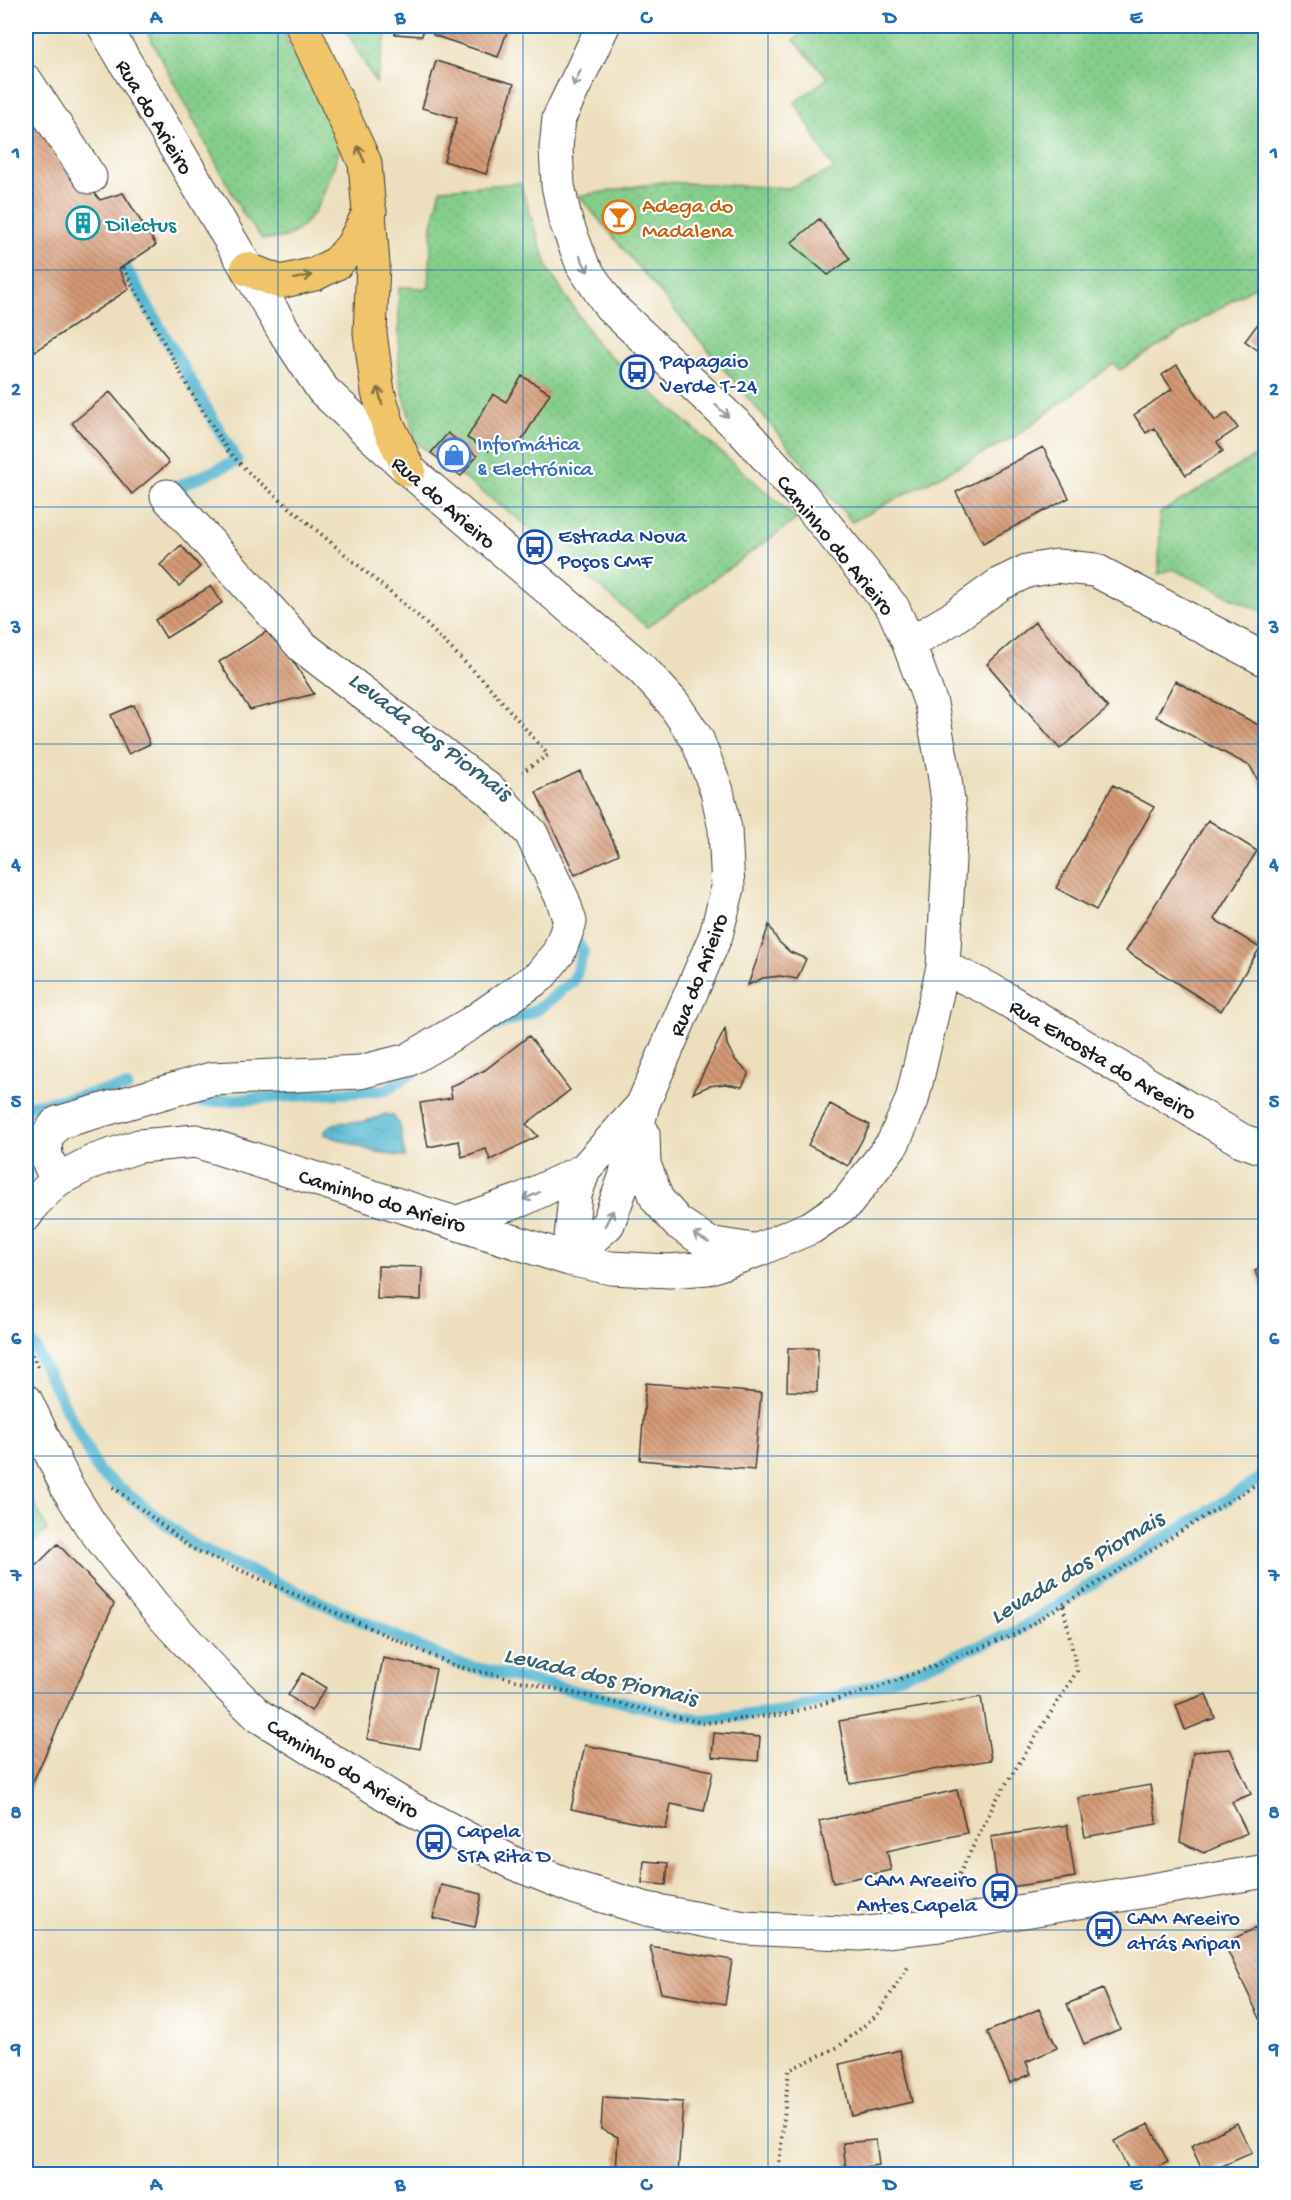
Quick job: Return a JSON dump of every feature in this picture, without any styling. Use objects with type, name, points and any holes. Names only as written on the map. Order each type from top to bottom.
[{"type":"highway","points":[[302,26],[365,163],[374,264],[370,333],[378,392],[388,425],[409,470]]},
{"type":"highway","points":[[247,269],[280,282],[315,274],[337,263],[352,246],[370,211]]},
{"type":"street","name":"Rua do Arieiro","points":[[104,26],[284,331],[323,390],[409,470],[642,669],[673,703],[697,739],[717,791],[725,829],[728,888],[716,934],[644,1104],[625,1177],[608,1224],[569,1259]]},
{"type":"street","name":"Caminho do Arieiro","points":[[26,1215],[33,1204],[57,1180],[94,1161],[139,1146],[196,1141],[569,1259],[611,1268],[669,1270],[708,1268],[812,1227],[847,1203],[892,1143],[912,1100],[943,967],[951,824],[931,704],[893,608],[802,496],[743,431],[610,306],[583,266],[565,219],[558,185],[556,150],[559,118],[603,26]]},
{"type":"street","points":[[26,81],[90,177]]},
{"type":"street","points":[[57,1180],[46,1157],[45,1139],[57,1123],[211,1079],[360,1072],[408,1060],[473,1022],[540,976],[560,952],[570,922],[563,900],[531,833],[492,792],[303,647],[167,496]]},
{"type":"street","points":[[909,644],[951,619],[1000,584],[1027,571],[1057,566],[1095,570],[1266,660]]},
{"type":"street","name":"Rua Encosta do Areeiro","points":[[943,967],[988,989],[1241,1140],[1266,1149]]},
{"type":"street","name":"Rua do Arieiro","points":[[458,1222],[521,1200],[584,1170],[644,1104]]},
{"type":"street","points":[[644,1104],[644,1164],[657,1199],[677,1222],[708,1243],[758,1250]]},
{"type":"street","name":"Rua do Arieiro","points":[[569,1259],[575,1196],[584,1170]]},
{"type":"street","name":"Caminho do Arieiro","points":[[26,1401],[67,1487],[90,1524],[153,1605],[221,1679],[259,1716],[400,1803],[513,1863],[576,1888],[647,1909],[744,1928],[860,1934],[939,1925],[1266,1871]]},
{"type":"path","points":[[123,268],[191,392],[227,450],[250,474],[418,616],[486,683],[548,755],[492,792]]},
{"type":"path","points":[[26,1344],[41,1372]]},
{"type":"path","points":[[106,1482],[191,1548],[455,1666],[702,1723],[786,1714],[877,1688],[1016,1634],[1266,1478]]},
{"type":"green space","points":[[144,26],[280,26],[341,144],[322,197],[307,221],[297,231],[283,238],[262,239],[242,212]]},
{"type":"green space","points":[[343,26],[388,26],[376,83]]},
{"type":"green space","points":[[809,26],[1265,26],[1265,280],[1120,370],[1113,364],[1016,436],[852,522],[579,196],[662,182],[788,188],[834,170],[795,102],[828,78],[794,40]]},
{"type":"green space","points":[[520,183],[549,271],[598,345],[797,519],[647,627],[529,527],[416,442],[399,377],[399,287],[429,288],[432,225],[441,189]]},
{"type":"green space","points":[[1265,450],[1265,616],[1262,612],[1173,569],[1159,574],[1160,513]]},
{"type":"green space","points":[[26,1485],[47,1530],[26,1550]]},
{"type":"water","points":[[385,1114],[393,1116],[400,1125],[405,1157],[372,1151],[324,1134],[331,1125],[336,1123],[366,1121]]},
{"type":"building","points":[[396,26],[424,26],[422,36],[395,34]]},
{"type":"building","points":[[436,26],[509,26],[498,57],[433,35]]},
{"type":"building","points":[[436,61],[514,84],[486,174],[444,161],[457,118],[422,108]]},
{"type":"building","name":"Dilectus","points":[[31,114],[100,200],[123,193],[156,245],[119,269],[129,289],[26,357],[26,118]]},
{"type":"building","points":[[819,219],[850,259],[828,275],[791,243]]},
{"type":"building","points":[[1266,313],[1266,356],[1245,341]]},
{"type":"building","points":[[1177,365],[1215,421],[1227,413],[1238,428],[1217,442],[1223,451],[1186,475],[1154,428],[1146,433],[1134,415],[1172,389],[1162,375]]},
{"type":"building","points":[[522,376],[550,393],[515,452],[496,439],[489,451],[467,438],[493,394],[506,402]]},
{"type":"building","points":[[110,392],[169,463],[132,494],[72,423]]},
{"type":"building","name":"Informática & Electrónica","points":[[448,433],[477,456],[461,476],[431,453]]},
{"type":"building","points":[[1043,447],[1069,498],[983,543],[956,492]]},
{"type":"building","points":[[181,545],[200,567],[179,586],[160,565]]},
{"type":"building","points":[[211,586],[222,603],[166,638],[155,620]]},
{"type":"building","points":[[1035,622],[1108,708],[1060,749],[987,664]]},
{"type":"building","points":[[272,628],[314,694],[250,710],[219,662]]},
{"type":"building","points":[[1175,681],[1266,729],[1266,795],[1250,766],[1156,717]]},
{"type":"building","points":[[134,705],[150,744],[128,754],[111,715]]},
{"type":"building","points":[[580,771],[619,854],[575,875],[536,792]]},
{"type":"building","points":[[1113,785],[1154,807],[1096,910],[1056,888]]},
{"type":"building","points":[[1208,820],[1257,851],[1214,919],[1260,948],[1221,1011],[1126,951]]},
{"type":"building","points":[[769,925],[778,941],[790,952],[806,959],[797,979],[780,976],[763,978],[748,985]]},
{"type":"building","points":[[725,1029],[727,1045],[736,1061],[749,1073],[742,1087],[725,1084],[709,1086],[693,1093]]},
{"type":"building","points":[[529,1036],[570,1090],[526,1124],[538,1136],[490,1160],[486,1149],[462,1157],[459,1141],[428,1147],[420,1103],[452,1098],[450,1087],[485,1070]]},
{"type":"building","points":[[830,1104],[870,1125],[848,1166],[808,1145]]},
{"type":"building","points":[[378,1266],[422,1267],[421,1300],[377,1299]]},
{"type":"building","points":[[1266,1266],[1266,1298],[1265,1298],[1255,1271]]},
{"type":"building","points":[[788,1348],[818,1348],[817,1392],[787,1391]]},
{"type":"building","points":[[646,1383],[761,1393],[754,1470],[640,1460]]},
{"type":"building","points":[[58,1544],[114,1604],[26,1797],[26,1575]]},
{"type":"building","points":[[383,1658],[436,1669],[420,1749],[367,1739]]},
{"type":"building","points":[[302,1673],[326,1688],[311,1711],[288,1695]]},
{"type":"building","points":[[1206,1694],[1215,1718],[1185,1730],[1176,1705]]},
{"type":"building","points":[[981,1697],[991,1760],[850,1784],[839,1721]]},
{"type":"building","points":[[714,1733],[760,1737],[758,1761],[712,1757]]},
{"type":"building","points":[[585,1745],[713,1771],[704,1811],[671,1804],[666,1829],[571,1809]]},
{"type":"building","points":[[1230,1749],[1251,1794],[1232,1802],[1247,1833],[1204,1853],[1180,1842],[1193,1752]]},
{"type":"building","points":[[1150,1785],[1157,1824],[1085,1837],[1078,1798]]},
{"type":"building","points":[[957,1790],[967,1833],[887,1851],[891,1870],[833,1883],[819,1821]]},
{"type":"building","points":[[1067,1825],[1075,1877],[998,1889],[991,1837]]},
{"type":"building","points":[[644,1861],[668,1863],[666,1885],[642,1883]]},
{"type":"building","points":[[441,1885],[482,1894],[475,1927],[433,1918]]},
{"type":"building","points":[[1256,1928],[1266,1947],[1266,2031],[1224,1943]]},
{"type":"building","points":[[650,1946],[732,1960],[725,2004],[661,1993]]},
{"type":"building","points":[[1103,1989],[1120,2029],[1084,2044],[1067,2004]]},
{"type":"building","points":[[1039,2009],[1057,2048],[1026,2062],[1031,2074],[1010,2083],[987,2032]]},
{"type":"building","points":[[900,2050],[912,2102],[851,2116],[840,2064]]},
{"type":"building","points":[[603,2097],[683,2102],[678,2174],[616,2174],[618,2137],[601,2129]]},
{"type":"building","points":[[1237,2123],[1252,2153],[1204,2174],[1191,2146]]},
{"type":"building","points":[[1149,2124],[1168,2162],[1144,2174],[1131,2174],[1114,2141]]},
{"type":"building","points":[[876,2140],[879,2165],[846,2169],[843,2143]]},
{"type":"building","points":[[1239,2169],[1241,2174],[1227,2174]]},
{"type":"waterway","name":"Levada dos Piornais","points":[[116,251],[237,461],[179,486],[185,501]]},
{"type":"waterway","name":"Levada dos Piornais","points":[[482,1031],[537,1010],[574,980],[583,952],[571,932]]},
{"type":"waterway","name":"Levada dos Piornais","points":[[182,1097],[202,1102],[386,1090],[418,1069]]},
{"type":"waterway","name":"Levada dos Piornais","points":[[26,1107],[127,1087]]},
{"type":"waterway","name":"Levada dos Piornais","points":[[33,1345],[99,1472],[193,1545],[455,1663],[702,1720],[786,1711],[876,1685],[1015,1632],[1266,1475]]},
{"type":"place","name":"Adega do Madalena","points":[[619,217]]},
{"type":"place","name":"Dilectus","points":[[83,223]]},
{"type":"place","name":"Papagaio Verde T-24","points":[[637,372]]},
{"type":"place","name":"Informática & Electrónica","points":[[454,455]]},
{"type":"place","name":"Estrada Nova Poços CMF","points":[[535,547]]},
{"type":"place","name":"Capela STA Rita D","points":[[434,1842]]},
{"type":"place","name":"CAM Areeiro Antes Capela","points":[[1000,1891]]},
{"type":"place","name":"CAM Areeiro atrás Aripan","points":[[1104,1929]]}]
